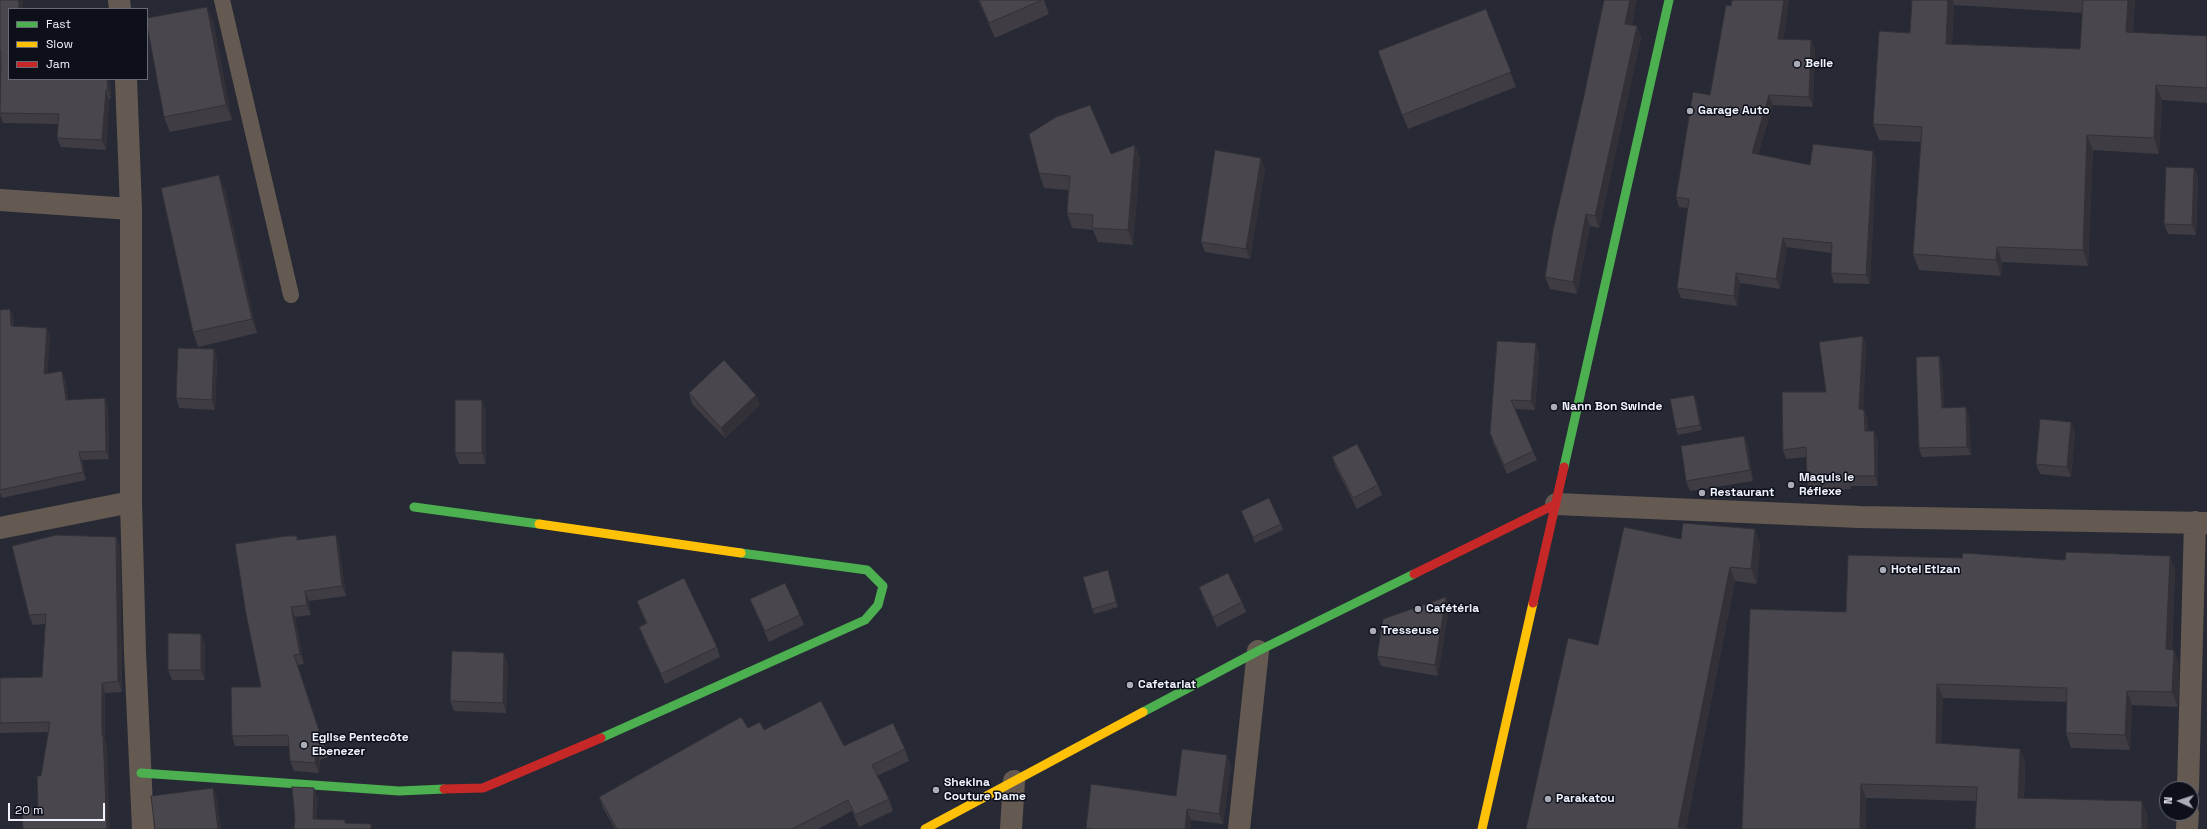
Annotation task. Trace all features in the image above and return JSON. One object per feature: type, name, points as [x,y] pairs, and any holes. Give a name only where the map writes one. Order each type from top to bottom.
[{"type":"street","points":[[1482,829],[1669,0]]},
{"type":"street","points":[[126,80],[131,209],[131,502],[135,652],[143,829]]},
{"type":"street","points":[[0,200],[131,209]]},
{"type":"street","points":[[0,528],[131,502]]},
{"type":"street","points":[[925,829],[1258,651],[1556,504],[1860,517],[2201,523],[2188,781]]},
{"type":"street","points":[[141,773],[399,791],[483,788],[583,746],[864,620],[878,605],[883,586],[867,570],[414,507]]},
{"type":"street","points":[[1238,829],[1258,651]]},
{"type":"street","points":[[1011,829],[1014,781]]},
{"type":"lane","points":[[222,0],[291,295]]},
{"type":"building","points":[[0,0],[19,0],[19,8],[8,8],[8,80],[107,80],[108,90],[106,90],[102,140],[57,138],[59,114],[0,113]]},
{"type":"building","points":[[979,0],[1042,0],[989,23]]},
{"type":"building","points":[[1604,0],[1630,0],[1625,24],[1637,26],[1595,216],[1586,214],[1573,282],[1545,277],[1553,230]]},
{"type":"building","points":[[1732,0],[1784,0],[1778,39],[1811,40],[1809,97],[1769,95],[1752,153],[1810,165],[1813,144],[1873,151],[1866,275],[1831,273],[1832,243],[1783,238],[1776,279],[1736,273],[1734,296],[1677,288],[1689,199],[1676,197],[1693,92],[1710,95],[1726,5],[1731,6]]},
{"type":"building","points":[[1912,0],[1948,0],[1946,44],[2080,49],[2083,0],[2128,0],[2126,32],[2207,36],[2207,88],[2156,85],[2154,138],[2087,135],[2083,250],[1997,247],[1996,260],[1913,254],[1922,127],[1873,124],[1879,31],[1910,33]]},
{"type":"building","points":[[207,7],[226,105],[164,117],[148,30],[148,18]]},
{"type":"building","points":[[1486,9],[1511,72],[1402,115],[1378,51]]},
{"type":"building","points":[[1090,105],[1111,154],[1135,145],[1128,230],[1092,228],[1093,215],[1067,213],[1070,176],[1039,173],[1029,134],[1056,117]]},
{"type":"building","points":[[1215,150],[1261,158],[1246,249],[1201,242]]},
{"type":"building","points":[[2166,167],[2194,168],[2192,225],[2164,224]]},
{"type":"building","points":[[219,175],[252,319],[193,332],[161,188]]},
{"type":"building","points":[[10,309],[11,326],[47,328],[44,374],[62,371],[66,400],[105,398],[106,451],[79,452],[83,472],[0,490],[0,310]]},
{"type":"building","points":[[1863,336],[1859,409],[1864,410],[1865,431],[1874,431],[1875,476],[1848,476],[1848,479],[1807,481],[1806,447],[1783,450],[1782,392],[1826,392],[1819,342]]},
{"type":"building","points":[[1497,341],[1536,343],[1531,401],[1511,400],[1533,451],[1504,465],[1490,433]]},
{"type":"building","points":[[178,348],[214,349],[212,400],[176,398]]},
{"type":"building","points":[[1939,356],[1942,408],[1966,407],[1967,447],[1919,448],[1916,357]]},
{"type":"building","points":[[724,360],[756,395],[721,428],[689,393]]},
{"type":"building","points":[[1694,395],[1700,425],[1676,429],[1670,399]]},
{"type":"building","points":[[455,400],[482,400],[482,453],[455,453]]},
{"type":"building","points":[[2040,419],[2071,422],[2067,467],[2036,464]]},
{"type":"building","points":[[1744,436],[1750,470],[1686,481],[1681,446]]},
{"type":"building","points":[[1357,444],[1378,485],[1353,498],[1332,457]]},
{"type":"building","points":[[1269,498],[1281,524],[1253,537],[1241,511]]},
{"type":"building","points":[[1683,523],[1755,529],[1751,569],[1730,567],[1678,827],[1689,829],[1526,829],[1568,638],[1598,645],[1624,527],[1681,539]]},
{"type":"building","points":[[56,535],[116,537],[118,681],[102,683],[102,735],[107,829],[23,829],[22,808],[38,807],[37,776],[41,776],[50,722],[0,723],[0,678],[42,677],[46,614],[29,615],[12,546]]},
{"type":"building","points":[[336,535],[342,586],[305,591],[307,605],[291,607],[300,654],[294,655],[324,746],[316,749],[315,763],[290,761],[288,735],[232,736],[231,687],[261,687],[246,614],[235,544],[286,536],[297,536],[297,540]]},
{"type":"building","points":[[2066,552],[2170,556],[2166,649],[2174,650],[2172,692],[2127,691],[2125,735],[2066,733],[2067,688],[1937,684],[1936,743],[2020,749],[2018,798],[2142,801],[2142,829],[1975,829],[1977,787],[1861,784],[1860,829],[1742,829],[1750,609],[1846,612],[1848,555],[1962,558],[1963,553],[2065,560]]},
{"type":"building","points":[[1108,570],[1116,602],[1092,609],[1083,577]]},
{"type":"building","points":[[1228,573],[1242,602],[1213,617],[1199,587]]},
{"type":"building","points":[[684,578],[717,647],[661,674],[639,627],[647,623],[637,601]]},
{"type":"building","points":[[785,583],[800,615],[765,631],[750,599]]},
{"type":"building","points":[[1446,597],[1435,665],[1377,656],[1383,619]]},
{"type":"building","points":[[168,633],[201,634],[201,670],[168,670]]},
{"type":"building","points":[[452,651],[504,653],[503,703],[450,701]]},
{"type":"building","points":[[821,701],[844,746],[893,723],[905,749],[872,765],[889,799],[855,815],[848,800],[792,829],[617,829],[599,797],[741,717],[748,728],[760,722],[764,730]]},
{"type":"building","points":[[1182,749],[1227,755],[1219,814],[1187,809],[1185,829],[1086,828],[1091,784],[1176,796]]},
{"type":"building","points":[[292,787],[314,788],[313,819],[345,820],[345,823],[371,824],[371,829],[294,829],[295,819]]},
{"type":"building","points":[[213,788],[218,829],[155,829],[151,796]]},
{"type":"traffic: fast","points":[[1564,467],[1669,0]]},
{"type":"traffic: fast","points":[[414,507],[539,524]]},
{"type":"traffic: fast","points":[[601,738],[865,620],[878,605],[883,586],[867,570],[741,553]]},
{"type":"traffic: fast","points":[[1143,712],[1258,651],[1414,574]]},
{"type":"traffic: fast","points":[[141,773],[399,791],[444,789]]},
{"type":"traffic: slow","points":[[539,524],[741,553]]},
{"type":"traffic: slow","points":[[1482,829],[1533,603]]},
{"type":"traffic: slow","points":[[925,829],[1143,712]]},
{"type":"traffic: jam","points":[[1533,603],[1564,467]]},
{"type":"traffic: jam","points":[[1414,574],[1556,504]]},
{"type":"traffic: jam","points":[[444,789],[483,788],[601,738]]},
{"type":"place","name":"Belle","points":[[1797,64]]},
{"type":"place","name":"Garage Auto","points":[[1690,111]]},
{"type":"place","name":"Nann Bon Swinde","points":[[1554,407]]},
{"type":"place","name":"Maquis le Réflexe","points":[[1791,485]]},
{"type":"place","name":"Restaurant","points":[[1702,493]]},
{"type":"place","name":"Hotel Etizan","points":[[1883,570]]},
{"type":"place","name":"Cafétéria","points":[[1418,609]]},
{"type":"place","name":"Tresseuse","points":[[1373,631]]},
{"type":"place","name":"Cafetariat","points":[[1130,685]]},
{"type":"place","name":"Eglise Pentecôte Ebenezer","points":[[304,745]]},
{"type":"place","name":"Shekina Couture Dame","points":[[936,790]]},
{"type":"place","name":"Parakatou","points":[[1548,799]]}]
